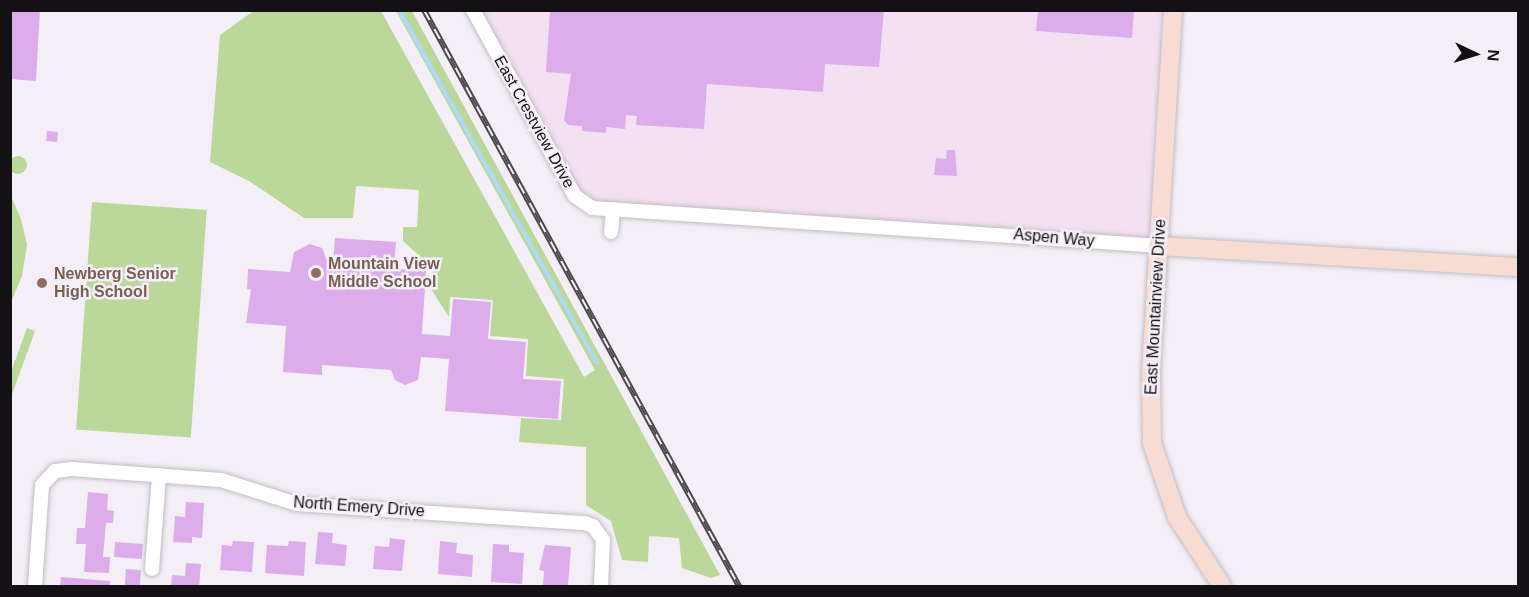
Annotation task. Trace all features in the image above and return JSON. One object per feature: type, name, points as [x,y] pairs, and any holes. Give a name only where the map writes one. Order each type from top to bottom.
[{"type":"main road","name":"East Mountainview Drive","points":[[1173,10],[1151,373],[1152,443],[1177,517],[1222,586]]},
{"type":"main road","name":"Aspen Way","points":[[1160,246],[1186,245],[1518,267]]},
{"type":"street","name":"East Crestview Drive","points":[[473,10],[575,196],[592,208],[613,209]]},
{"type":"street","points":[[612,232],[613,209]]},
{"type":"street","name":"Aspen Way","points":[[613,209],[1160,246]]},
{"type":"street","name":"North Emery Drive","points":[[35,586],[41,490],[51,473],[72,469],[221,480],[297,504],[581,522],[597,530],[604,549],[601,586]]},
{"type":"street","points":[[152,569],[159,475]]},
{"type":"shaded area","points":[[468,11],[1176,11],[1160,246],[613,209],[575,196]]},
{"type":"green space","points":[[255,10],[381,11],[584,377],[595,370],[396,11],[412,11],[720,575],[711,578],[682,568],[679,538],[649,536],[648,562],[622,560],[611,521],[586,505],[586,447],[519,442],[521,418],[561,420],[564,379],[526,376],[528,339],[490,336],[493,300],[450,297],[449,317],[431,289],[433,268],[403,241],[403,227],[417,227],[419,190],[356,186],[353,218],[304,218],[249,181],[210,162],[220,35]]},
{"type":"green space","points":[[14,156],[22,156],[27,161],[25,172],[14,174],[9,169],[9,161]]},
{"type":"green space","points":[[11,196],[21,219],[27,245],[22,276],[11,302]]},
{"type":"green space","points":[[92,202],[207,210],[191,437],[76,429]]},
{"type":"green space","points":[[27,328],[35,331],[11,397],[11,372]]},
{"type":"building","points":[[10,10],[40,10],[36,81],[10,79]]},
{"type":"building","points":[[550,10],[884,10],[879,67],[825,64],[823,92],[707,84],[704,129],[636,125],[637,116],[626,115],[625,129],[606,127],[606,133],[582,131],[582,126],[568,125],[564,120],[571,74],[546,72]]},
{"type":"building","points":[[1038,10],[1134,10],[1132,38],[1036,31]]},
{"type":"building","points":[[47,131],[58,132],[57,142],[46,141]]},
{"type":"building","points":[[947,150],[955,150],[957,176],[934,175],[936,158],[946,159]]},
{"type":"building","points":[[335,238],[396,242],[394,269],[426,271],[422,334],[450,336],[453,299],[491,302],[488,339],[526,342],[523,379],[561,381],[558,419],[445,411],[449,359],[421,357],[418,380],[405,385],[395,380],[391,370],[322,365],[322,375],[283,372],[286,326],[246,323],[251,290],[247,289],[248,269],[290,272],[294,252],[310,244],[322,248],[329,265],[333,265]]},
{"type":"building","points":[[88,492],[108,494],[107,510],[114,511],[113,523],[106,523],[103,557],[110,557],[109,573],[84,572],[86,544],[76,544],[77,528],[85,528]]},
{"type":"building","points":[[186,502],[204,503],[202,538],[192,537],[192,543],[173,542],[175,516],[185,517]]},
{"type":"building","points":[[318,532],[333,533],[332,543],[347,545],[345,566],[315,564]]},
{"type":"building","points":[[390,538],[405,540],[402,571],[373,569],[375,546],[389,547]]},
{"type":"building","points":[[233,541],[254,542],[252,572],[220,570],[222,545],[232,546]]},
{"type":"building","points":[[289,541],[306,542],[304,576],[265,573],[267,545],[288,546]]},
{"type":"building","points":[[440,541],[457,543],[456,553],[473,555],[472,577],[438,574]]},
{"type":"building","points":[[115,542],[143,544],[142,559],[114,557]]},
{"type":"building","points":[[493,544],[509,545],[509,552],[524,553],[522,584],[491,582]]},
{"type":"building","points":[[545,545],[571,547],[568,586],[543,586],[544,571],[539,570]]},
{"type":"building","points":[[186,563],[201,564],[199,586],[171,586],[172,575],[185,576]]},
{"type":"building","points":[[126,569],[141,570],[140,586],[125,586]]},
{"type":"building","points":[[61,577],[110,581],[110,586],[60,586]]},
{"type":"waterway","points":[[399,10],[597,363]]},
{"type":"railway","points":[[424,10],[739,586]]},
{"type":"place","name":"Mountain View Middle School","points":[[316,273]]},
{"type":"place","name":"Newberg Senior High School","points":[[42,283]]}]
